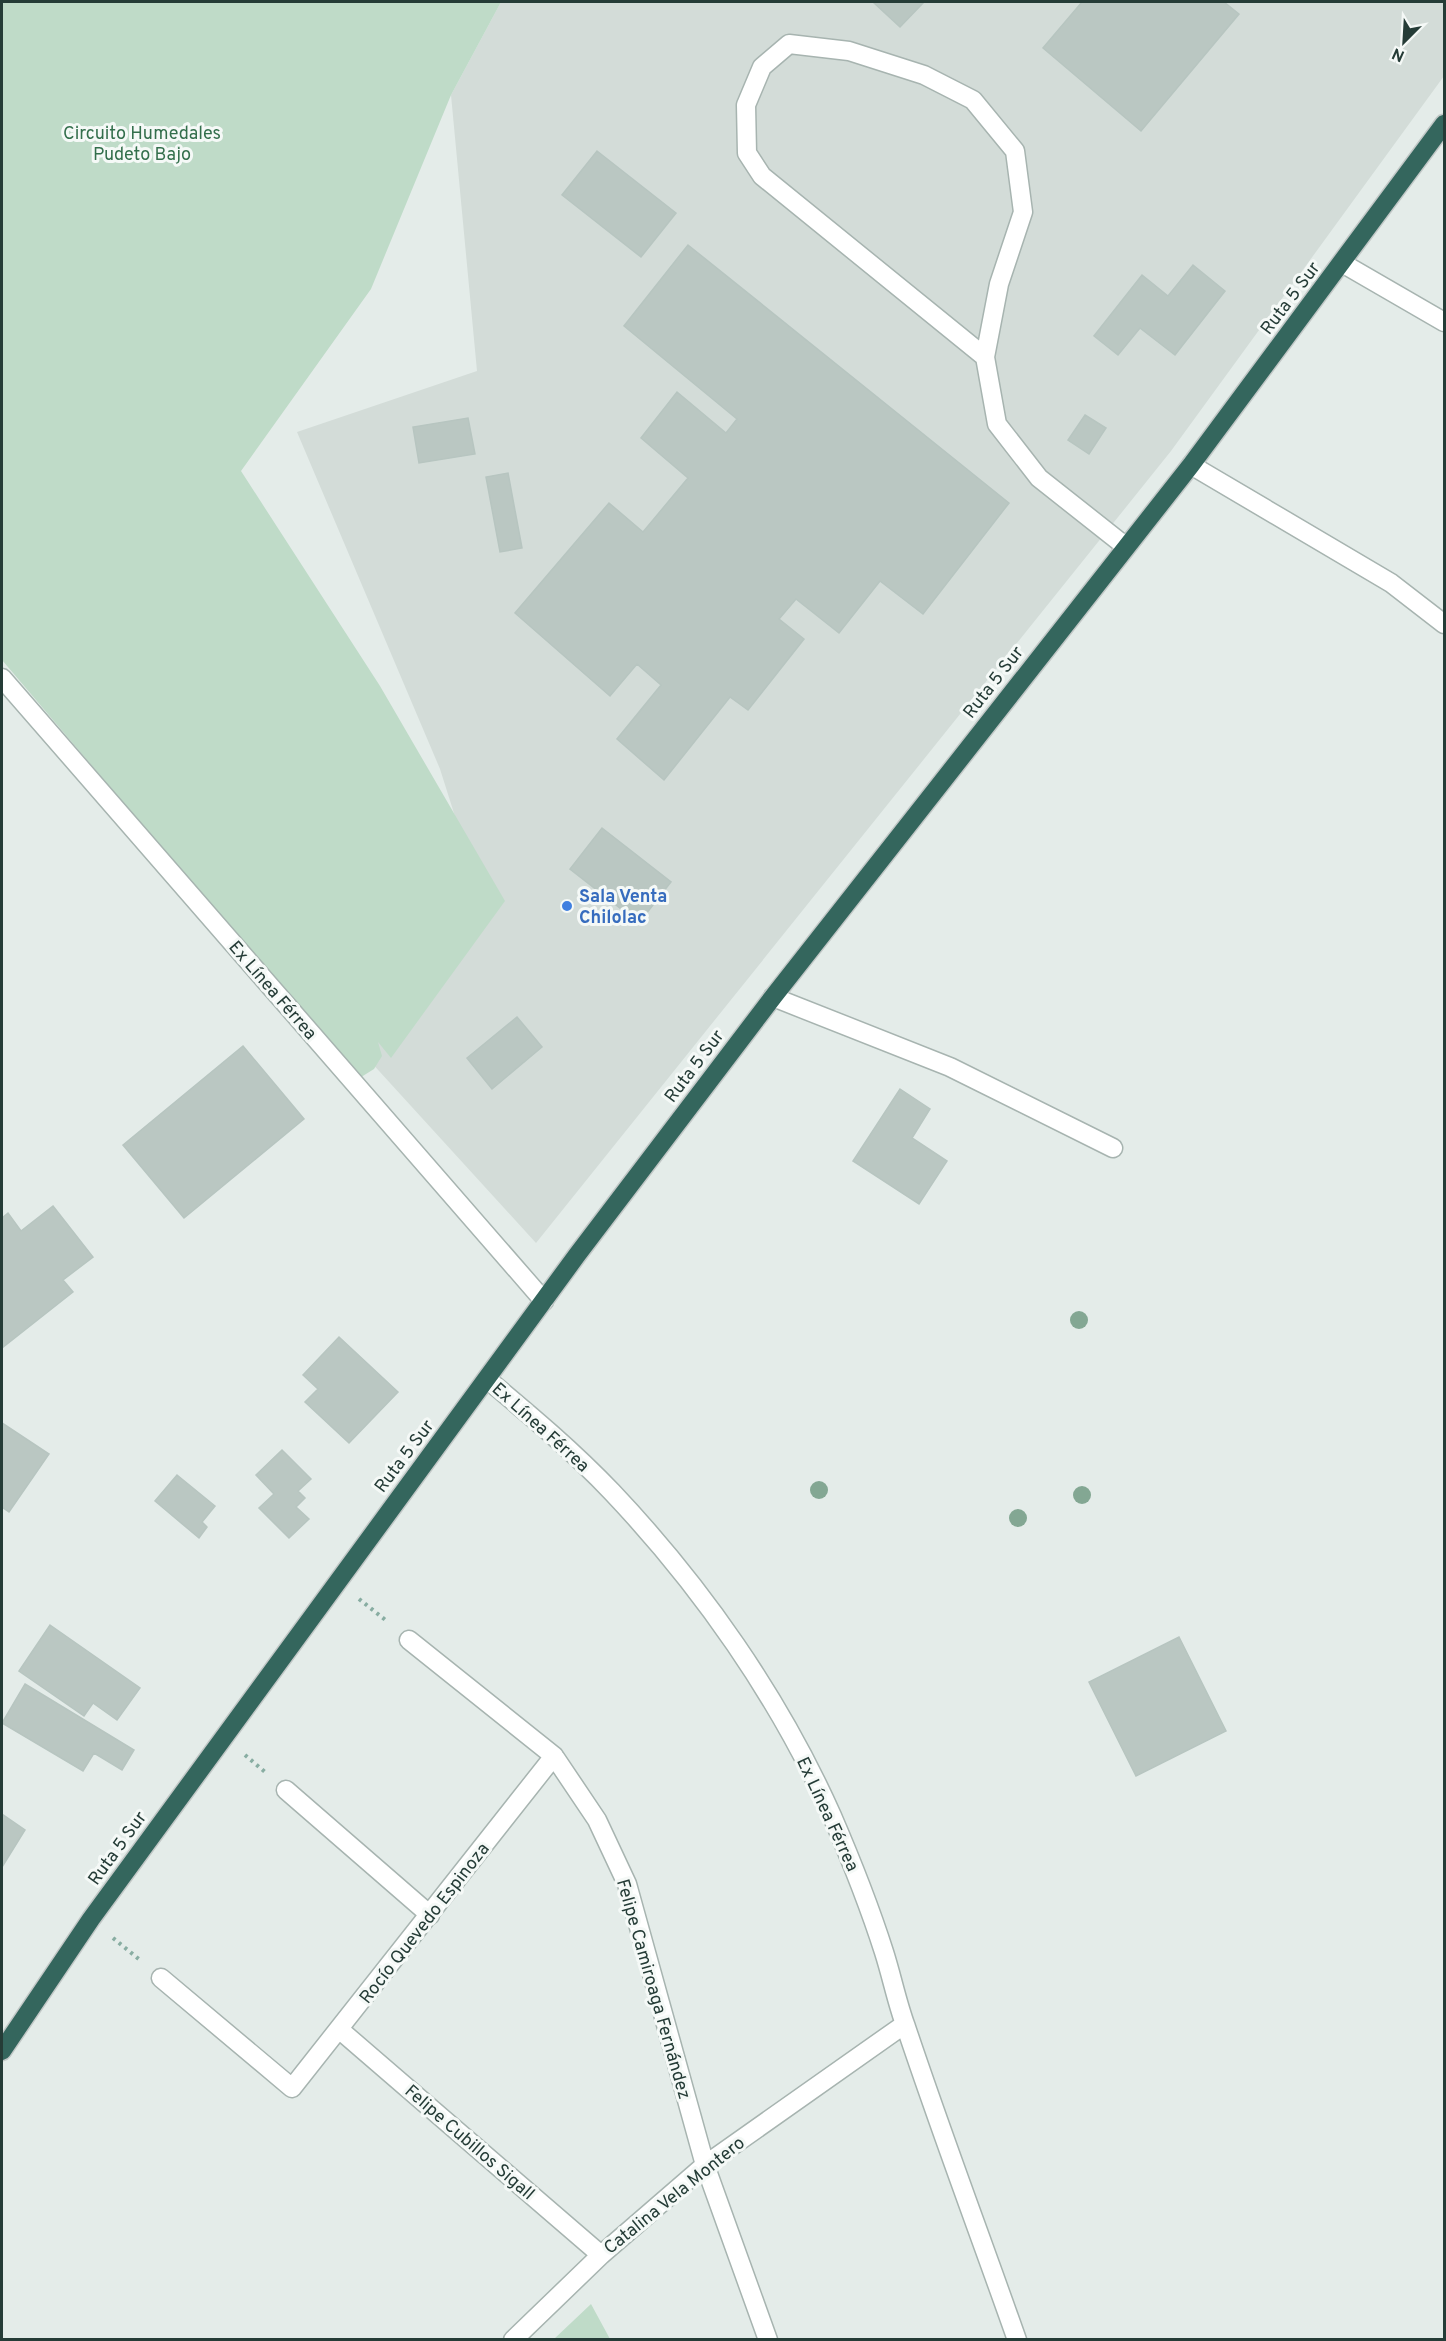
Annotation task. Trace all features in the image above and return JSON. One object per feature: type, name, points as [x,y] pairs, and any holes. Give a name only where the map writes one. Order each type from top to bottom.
[{"type":"highway","name":"Ruta 5 Sur","points":[[2,2051],[92,1919],[544,1301],[773,997],[1125,546],[1191,465],[1444,124]]},
{"type":"street","points":[[985,357],[762,176],[747,153],[746,105],[762,67],[789,44],[849,51],[924,75],[973,100],[1015,152],[1023,212],[999,284],[985,357],[997,424],[1040,478],[1125,546]]},
{"type":"street","points":[[1342,263],[1444,322]]},
{"type":"street","points":[[1191,465],[1391,583],[1444,624]]},
{"type":"street","name":"Ex Línea Férrea","points":[[2,678],[544,1301]]},
{"type":"street","points":[[773,997],[950,1067],[1113,1148]]},
{"type":"street","name":"Ex Línea Férrea","points":[[487,1379],[551,1433],[612,1491],[668,1555],[719,1621],[760,1683],[798,1748],[835,1824],[878,1932],[904,2024],[1017,2340]]},
{"type":"street","name":"Felipe Camiroaga Fernández","points":[[409,1640],[554,1756],[597,1820],[627,1884],[705,2165],[768,2340]]},
{"type":"street","name":"Rocío Quevedo Espinoza","points":[[161,1978],[292,2088],[554,1756]]},
{"type":"street","points":[[286,1790],[430,1915]]},
{"type":"street","name":"Catalina Vela Montero","points":[[513,2340],[601,2255],[705,2165],[904,2024]]},
{"type":"street","name":"Felipe Cubillos Sigall","points":[[340,2030],[601,2255]]},
{"type":"path","points":[[337,1581],[409,1640]]},
{"type":"path","points":[[224,1737],[286,1790]]},
{"type":"path","points":[[92,1919],[161,1978]]},
{"type":"shaded area","points":[[501,2],[1444,2],[1444,76],[1171,451],[536,1243],[338,1026],[472,870],[440,769],[297,432],[477,371],[451,95]]},
{"type":"green space","name":"Circuito Humedales Pudeto Bajo","points":[[2,2],[501,2],[451,95],[371,289],[241,471],[380,686],[505,901],[391,1058],[378,1042],[382,1056],[374,1069],[358,1079],[2,660]]},
{"type":"green space","points":[[591,2304],[610,2339],[554,2339]]},
{"type":"building","points":[[873,2],[924,2],[900,27]]},
{"type":"building","points":[[1082,2],[1224,2],[1239,14],[1141,131],[1043,48]]},
{"type":"building","points":[[597,151],[676,213],[641,257],[562,195]]},
{"type":"building","points":[[688,245],[1009,503],[923,614],[880,581],[839,633],[796,599],[779,619],[804,639],[748,710],[730,697],[664,780],[617,739],[661,685],[637,664],[610,696],[515,613],[609,503],[643,532],[688,478],[641,438],[677,392],[726,433],[737,419],[624,326]]},
{"type":"building","points":[[1193,265],[1225,291],[1175,355],[1140,328],[1118,355],[1094,336],[1142,275],[1168,296]]},
{"type":"building","points":[[1085,415],[1106,428],[1089,454],[1068,440]]},
{"type":"building","points":[[468,418],[475,454],[419,463],[413,427]]},
{"type":"building","points":[[508,473],[522,548],[500,552],[486,477]]},
{"type":"building","points":[[602,828],[671,882],[639,923],[570,869]]},
{"type":"building","points":[[517,1017],[542,1047],[492,1089],[467,1058]]},
{"type":"building","points":[[243,1046],[304,1119],[184,1218],[123,1145]]},
{"type":"building","points":[[900,1089],[930,1109],[912,1138],[947,1161],[919,1204],[853,1161]]},
{"type":"building","points":[[53,1206],[93,1257],[63,1280],[73,1292],[2,1348],[2,1218],[8,1213],[21,1231]]},
{"type":"building","points":[[339,1337],[398,1392],[349,1443],[305,1402],[318,1389],[303,1375]]},
{"type":"building","points":[[2,1423],[49,1454],[9,1512],[2,1507]]},
{"type":"building","points":[[282,1450],[311,1479],[298,1491],[305,1498],[296,1507],[309,1519],[289,1538],[259,1508],[274,1494],[256,1475]]},
{"type":"building","points":[[177,1475],[215,1506],[202,1522],[207,1527],[199,1538],[155,1501]]},
{"type":"building","points":[[50,1625],[140,1688],[117,1720],[93,1703],[84,1716],[19,1671]]},
{"type":"building","points":[[1179,1637],[1226,1731],[1136,1776],[1089,1682]]},
{"type":"building","points":[[25,1684],[134,1750],[122,1770],[94,1753],[83,1771],[2,1723]]},
{"type":"building","points":[[2,1814],[25,1830],[2,1867]]},
{"type":"place","name":"Sala Venta Chilolac","points":[[567,906]]}]
